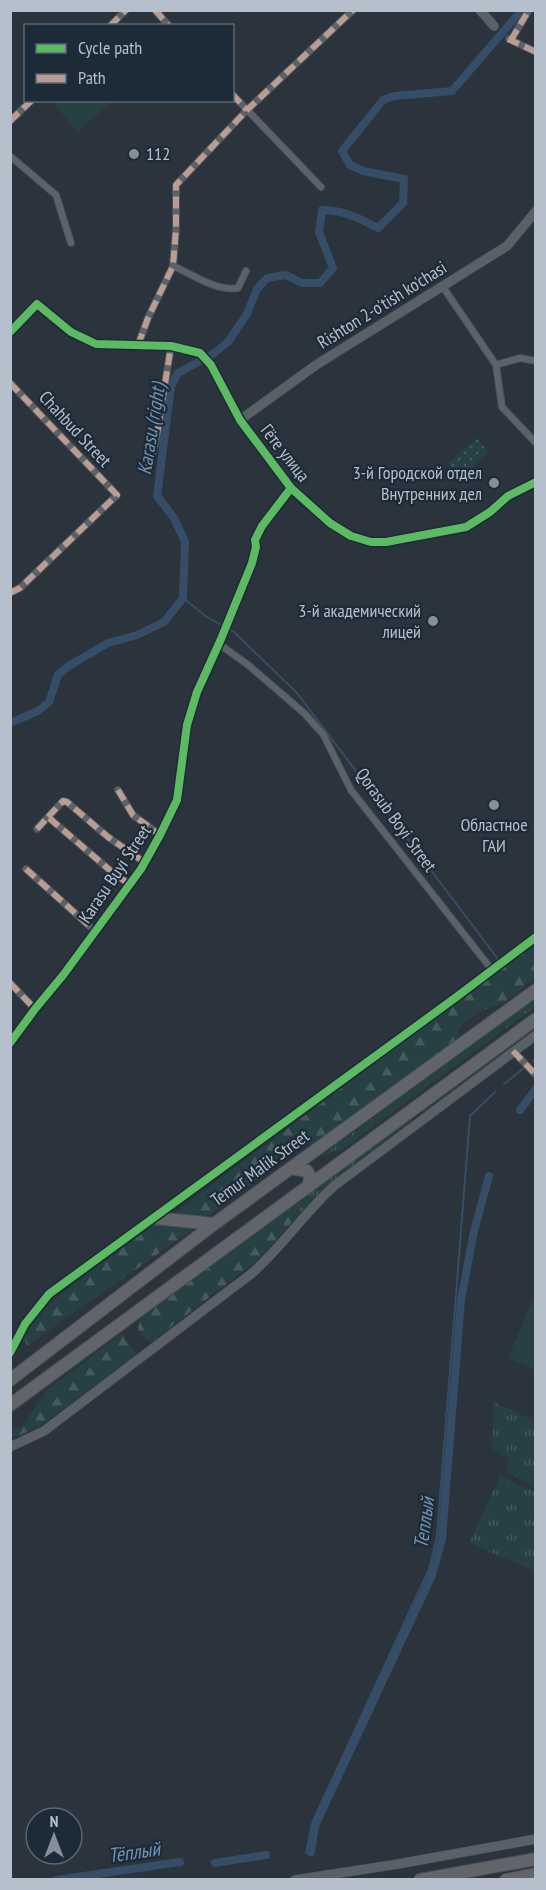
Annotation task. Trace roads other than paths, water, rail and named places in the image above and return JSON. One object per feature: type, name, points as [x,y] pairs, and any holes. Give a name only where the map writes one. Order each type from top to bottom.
[{"type":"highway","name":"Temur Malik Street","points":[[10,1380],[214,1224],[536,990]]},
{"type":"highway","points":[[11,1405],[535,1020]]},
{"type":"highway","points":[[291,1168],[307,1171],[310,1177],[309,1185]]},
{"type":"highway","points":[[155,1218],[214,1224]]},
{"type":"highway","points":[[420,1880],[536,1859]]},
{"type":"highway","points":[[506,1880],[536,1874]]},
{"type":"street","points":[[112,24],[126,10]]},
{"type":"street","points":[[155,10],[167,24]]},
{"type":"street","points":[[138,345],[147,318],[173,266],[176,185],[247,110],[353,10]]},
{"type":"street","points":[[480,10],[494,26]]},
{"type":"street","points":[[530,10],[509,40],[536,52]]},
{"type":"street","points":[[234,96],[321,187]]},
{"type":"street","points":[[10,121],[30,102]]},
{"type":"street","points":[[10,156],[56,195],[71,243]]},
{"type":"street","name":"Rishton 2-o'tish ko'chasi","points":[[240,420],[315,365],[507,246],[536,211]]},
{"type":"street","points":[[173,266],[216,286],[232,289],[238,288],[246,271]]},
{"type":"street","points":[[443,287],[496,365],[502,407],[536,443]]},
{"type":"street","name":"Гёте улица","points":[[10,332],[37,304],[70,332],[96,344],[171,346],[201,353],[211,365],[240,420],[291,488],[330,523],[344,533],[357,538],[378,542],[394,541],[466,527],[490,512],[508,496],[536,482]]},
{"type":"street","points":[[147,471],[156,441],[171,346]]},
{"type":"street","points":[[496,365],[520,358],[536,361]]},
{"type":"street","name":"Chahbud Street","points":[[10,383],[117,495],[20,588],[10,593]]},
{"type":"street","name":"Karasu Buyi Street","points":[[10,1043],[96,931],[160,835],[177,800],[187,724],[197,692],[252,564],[256,547],[255,540],[262,526],[291,488]]},
{"type":"street","name":"Qorasub Boyi Street","points":[[219,644],[247,664],[304,713],[323,734],[351,790],[492,970]]},
{"type":"street","points":[[118,789],[133,815],[160,835]]},
{"type":"street","points":[[37,830],[63,801],[67,802],[108,837],[144,862]]},
{"type":"street","points":[[48,817],[129,884]]},
{"type":"street","points":[[26,869],[96,931]]},
{"type":"street","points":[[10,1353],[25,1324],[50,1294],[536,937]]},
{"type":"street","points":[[10,982],[35,1009]]},
{"type":"street","points":[[10,1447],[44,1431],[251,1274],[277,1250],[322,1197],[533,1036],[535,1020]]},
{"type":"street","points":[[513,1052],[536,1075]]},
{"type":"street","points":[[404,1116],[426,1117]]},
{"type":"street","points":[[295,1880],[536,1839]]},
{"type":"waterway","name":"Karasu (right)","points":[[10,723],[38,711],[49,702],[58,675],[67,667],[108,643],[137,635],[164,622],[183,598],[185,542],[174,518],[157,496],[171,386],[178,373],[213,354],[228,342],[247,314],[257,289],[267,278],[286,275],[302,283],[320,283],[333,268],[319,232],[322,210],[344,213],[378,228],[403,203],[404,179],[363,171],[350,165],[342,151],[383,100],[394,96],[452,91],[522,10]]},
{"type":"waterway","points":[[183,598],[207,617],[234,632],[297,693],[498,959]]},
{"type":"waterway","points":[[533,1061],[536,1058]]},
{"type":"waterway","points":[[504,1084],[524,1068]]},
{"type":"waterway","name":"Теплый","points":[[520,1110],[536,1089]]},
{"type":"waterway","points":[[306,1853],[312,1823],[429,1569],[437,1536],[470,1116],[495,1092]]},
{"type":"waterway","name":"Теплый","points":[[311,1852],[315,1826],[432,1575],[442,1539],[461,1300],[474,1231],[489,1176]]},
{"type":"waterway","name":"Тёплый","points":[[215,1863],[266,1855]]},
{"type":"waterway","name":"Тёплый","points":[[56,1880],[180,1862]]},
{"type":"place","name":"112","points":[[134,154]]},
{"type":"place","name":"3-й Городской отдел Внутренних дел","points":[[494,483]]},
{"type":"place","name":"3-й академический лицей","points":[[433,621]]},
{"type":"place","name":"Областное ГАИ","points":[[494,805]]}]
